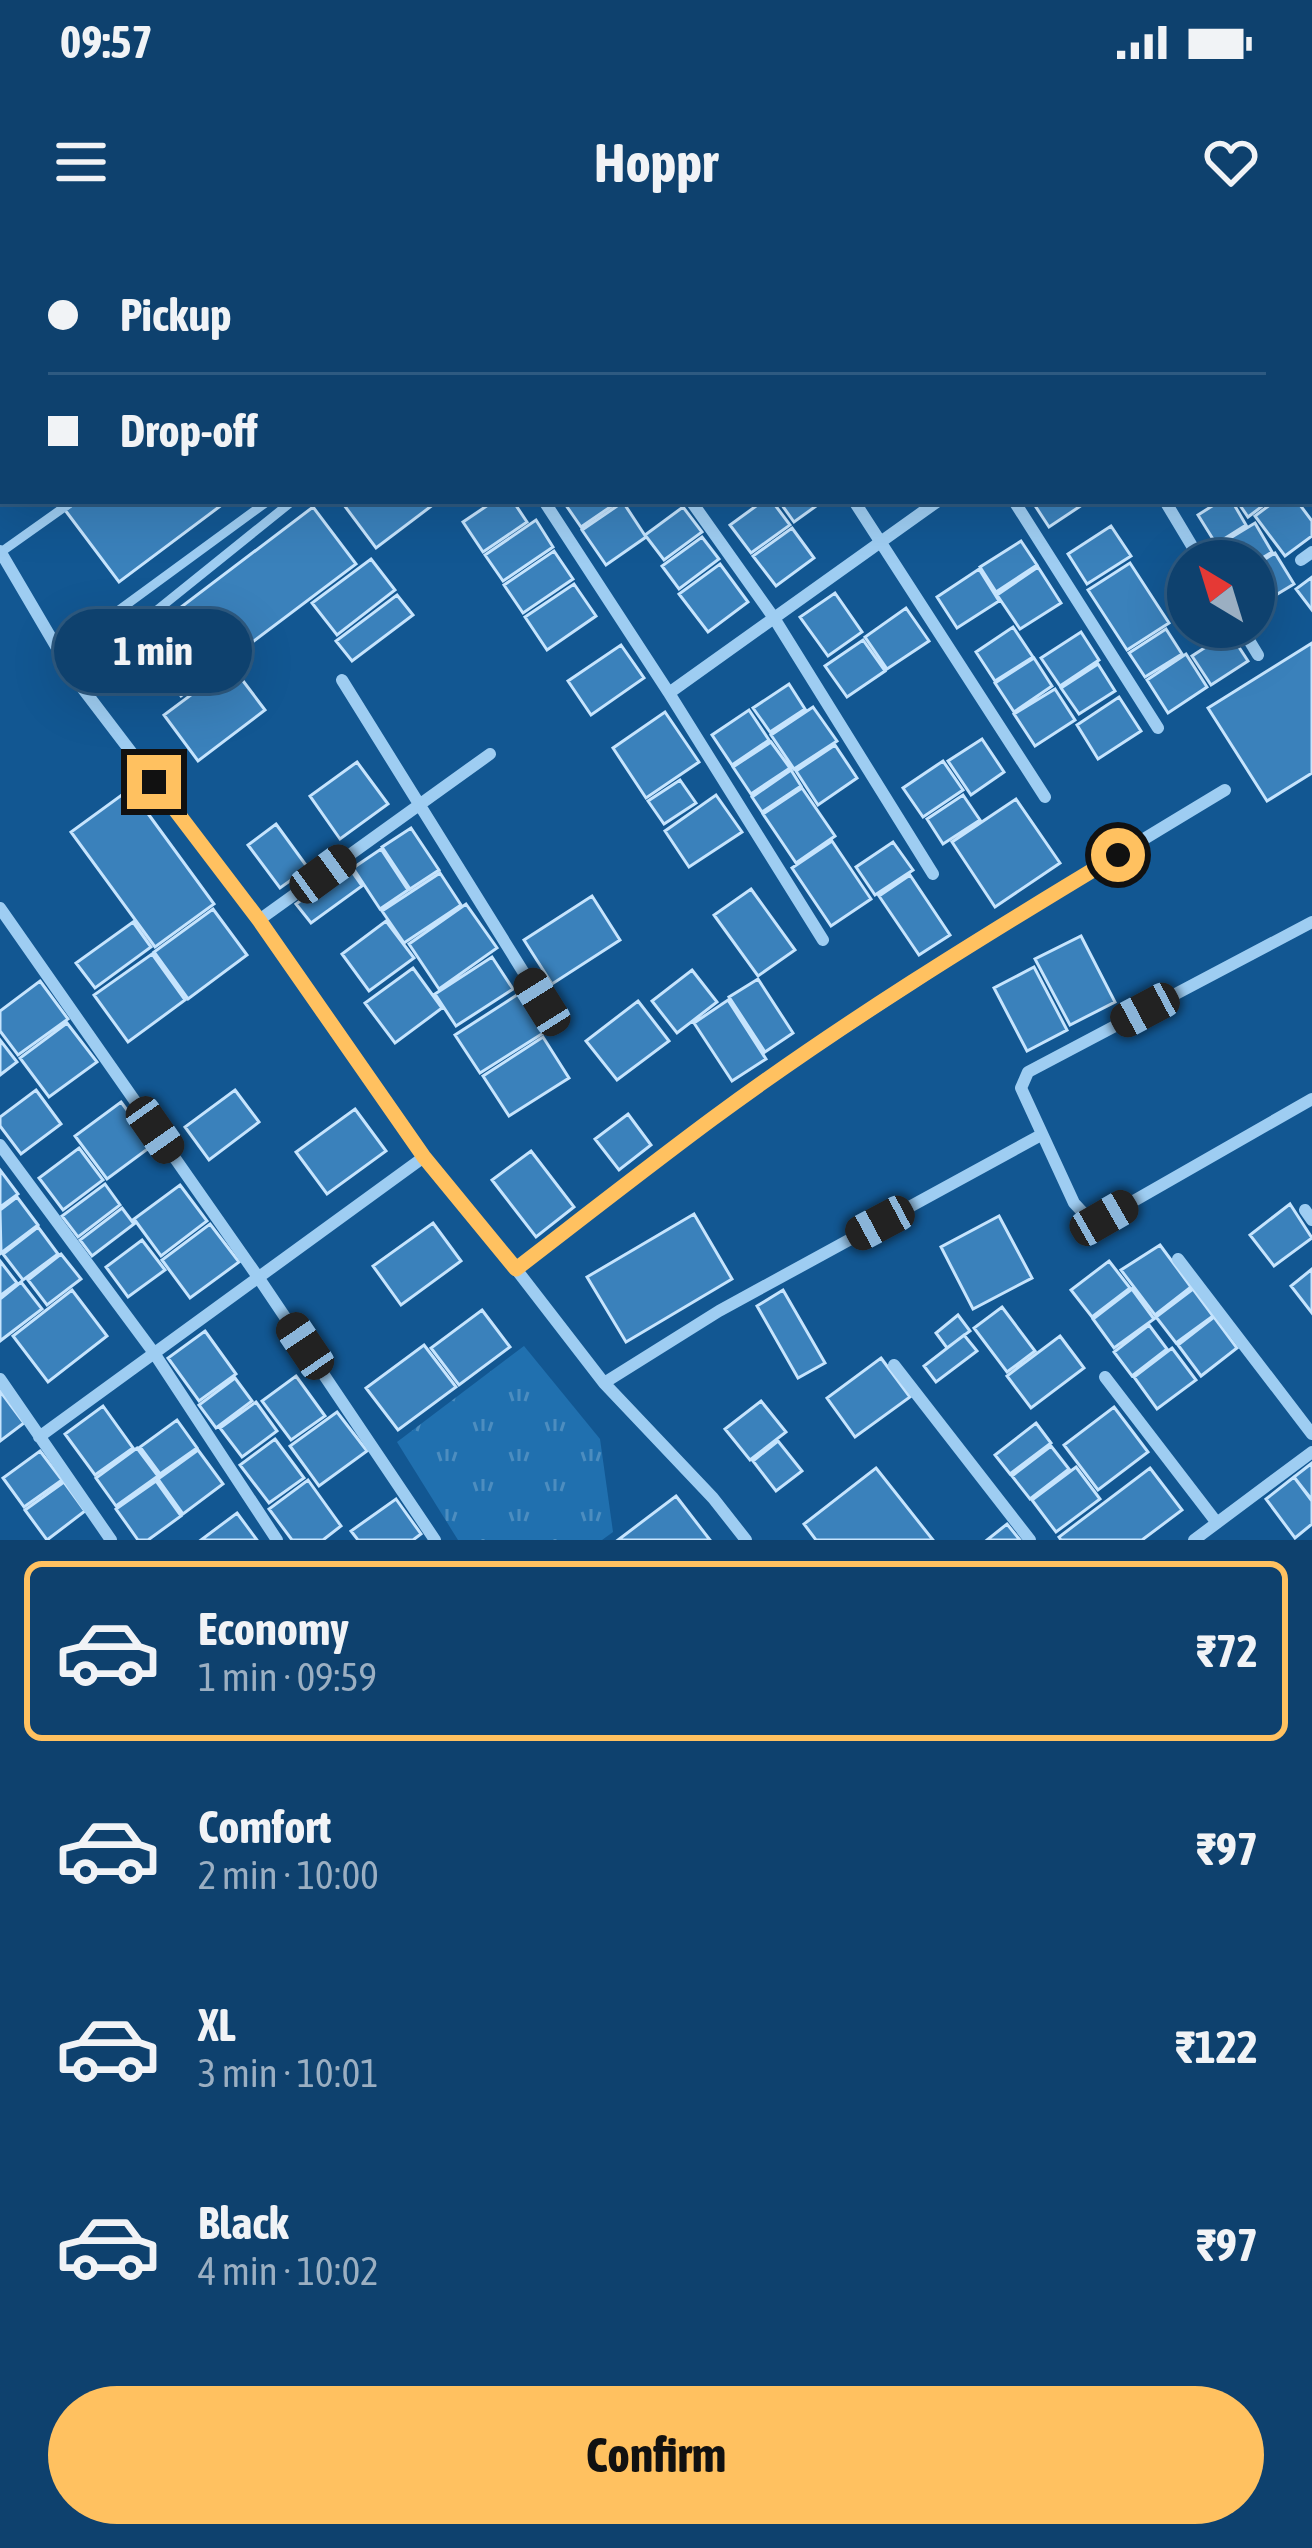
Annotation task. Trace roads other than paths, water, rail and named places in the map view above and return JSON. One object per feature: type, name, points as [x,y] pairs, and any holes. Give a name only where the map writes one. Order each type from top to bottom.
[{"type":"street","points":[[546,504],[823,940]]},
{"type":"street","points":[[693,504],[773,618],[933,874]]},
{"type":"street","points":[[856,504],[1045,797]]},
{"type":"street","points":[[669,693],[934,504]]},
{"type":"street","points":[[1016,504],[1158,728]]},
{"type":"street","points":[[1167,504],[1188,540]]},
{"type":"street","points":[[1,551],[74,676],[259,920],[424,1157],[604,1383],[746,1540]]},
{"type":"street","points":[[1254,648],[1258,655]]},
{"type":"street","points":[[342,680],[542,1002]]},
{"type":"street","points":[[259,920],[490,754]]},
{"type":"street","points":[[516,1269],[790,1064],[975,942],[1225,790]]},
{"type":"street","points":[[0,908],[435,1540]]},
{"type":"street","points":[[1312,922],[1028,1072],[1022,1088],[1074,1203],[1087,1217],[1104,1218],[1312,1099]]},
{"type":"street","points":[[604,1383],[719,1311],[1041,1135]]},
{"type":"street","points":[[0,1145],[154,1353],[277,1540]]},
{"type":"street","points":[[39,1437],[424,1157]]},
{"type":"street","points":[[1178,1259],[1312,1433]]},
{"type":"street","points":[[894,1364],[1030,1540]]},
{"type":"street","points":[[1105,1377],[1217,1523]]},
{"type":"street","points":[[0,1379],[111,1540]]},
{"type":"street","points":[[1194,1540],[1312,1453]]},
{"type":"lane","points":[[1,551],[69,504]]},
{"type":"lane","points":[[59,654],[264,504]]},
{"type":"lane","points":[[74,676],[289,504]]}]
